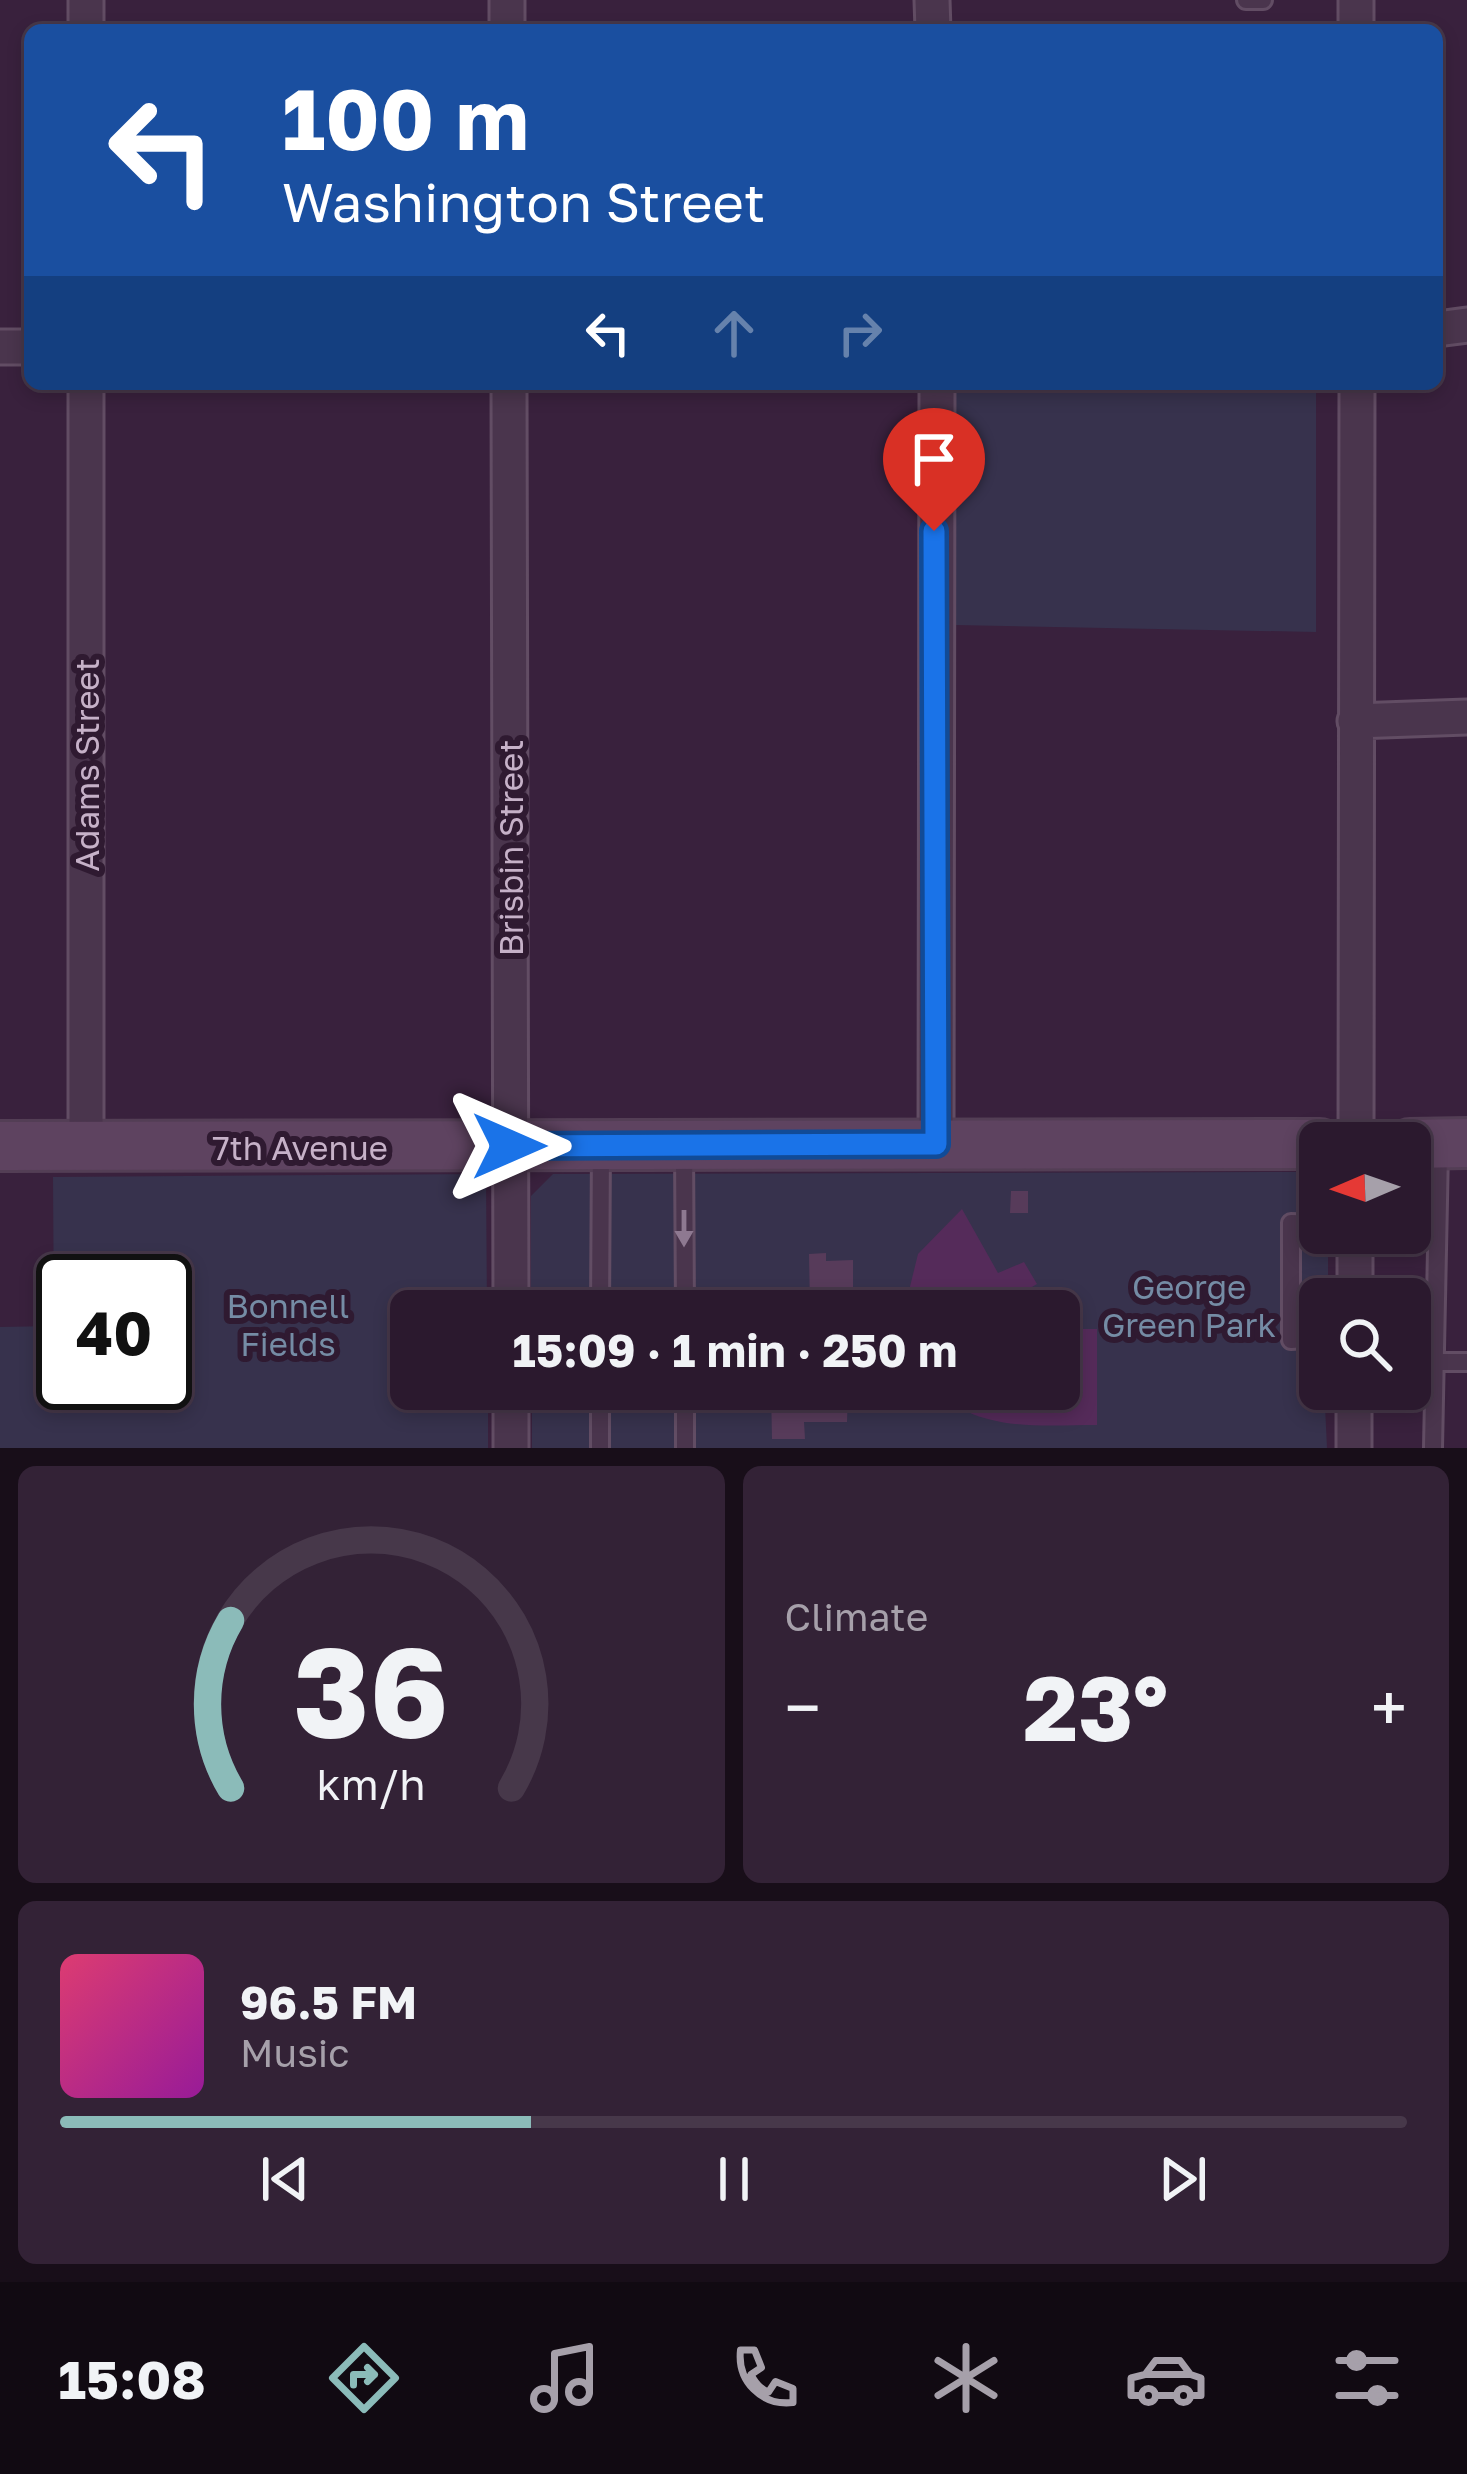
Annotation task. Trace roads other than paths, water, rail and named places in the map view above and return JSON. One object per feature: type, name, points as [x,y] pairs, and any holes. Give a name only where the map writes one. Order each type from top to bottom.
[{"type":"street","name":"Adams Street","points":[[86,390],[86,1147]]},
{"type":"street","name":"Brisbin Street","points":[[509,390],[511,1290]]},
{"type":"street","points":[[936,1144],[937,390]]},
{"type":"street","points":[[1356,1122],[1357,390]]},
{"type":"street","points":[[1355,721],[1467,717]]},
{"type":"street","name":"7th Avenue","points":[[0,1146],[1299,1144]]},
{"type":"street","points":[[511,1410],[512,1448]]},
{"type":"street","points":[[1354,1410],[1354,1448]]},
{"type":"lane","points":[[1246,0],[1263,0]]},
{"type":"lane","points":[[1433,1448],[1439,1143]]},
{"type":"lane","points":[[600,1290],[601,1145]]},
{"type":"lane","points":[[684,1145],[685,1290]]},
{"type":"lane","points":[[1299,1223],[1291,1223],[1291,1340],[1299,1339]]},
{"type":"lane","points":[[1433,1372],[1467,1362]]},
{"type":"lane","points":[[600,1410],[600,1448]]},
{"type":"lane","points":[[685,1410],[685,1448]]},
{"type":"park label","name":"George Green Park","points":[[1189,1305]]},
{"type":"park label","name":"Bonnell Fields","points":[[288,1324]]}]
